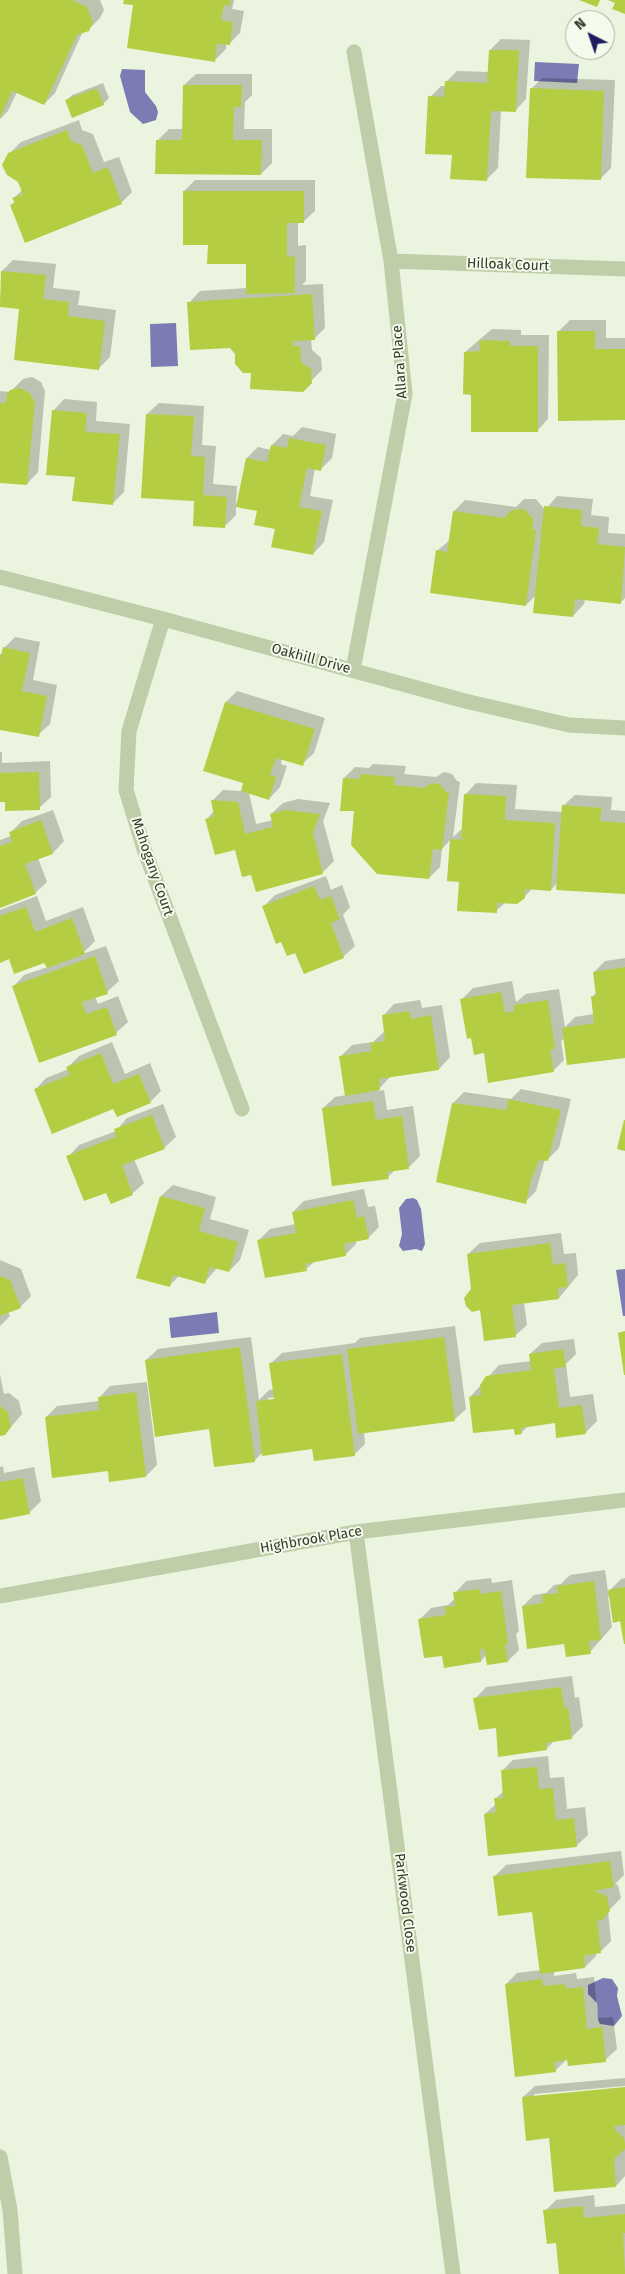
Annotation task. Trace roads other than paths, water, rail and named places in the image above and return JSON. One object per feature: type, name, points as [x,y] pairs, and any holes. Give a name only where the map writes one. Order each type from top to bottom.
[{"type":"street","name":"Allara Place","points":[[353,670],[405,394],[391,261],[354,52]]},
{"type":"street","name":"Hilloak Court","points":[[391,261],[625,268]]},
{"type":"street","name":"Oakhill Drive","points":[[0,577],[466,701],[569,725],[625,728]]},
{"type":"street","name":"Mahogany Court","points":[[163,619],[129,731],[126,790],[144,852],[242,1109]]},
{"type":"street","name":"Highbrook Place","points":[[0,1596],[356,1532],[625,1500]]},
{"type":"street","name":"Parkwood Close","points":[[356,1532],[453,2274]]},
{"type":"street","points":[[0,2157],[10,2210],[15,2274]]},
{"type":"water","points":[[535,62],[579,64],[577,83],[534,81]]},
{"type":"water","points":[[122,69],[145,70],[145,92],[156,106],[158,112],[156,120],[143,124],[130,112],[120,76]]},
{"type":"water","points":[[176,323],[178,366],[151,367],[150,324]]},
{"type":"water","points":[[413,1198],[417,1200],[421,1209],[425,1244],[422,1251],[416,1249],[403,1251],[399,1246],[402,1234],[399,1208],[406,1199]]},
{"type":"water","points":[[625,1269],[625,1316],[623,1316],[616,1270]]},
{"type":"water","points":[[217,1312],[219,1333],[171,1338],[169,1318]]},
{"type":"water","points":[[603,1978],[612,1979],[618,1988],[617,1996],[622,2016],[614,2026],[600,2024],[597,2003],[588,1994],[588,1985]]}]
